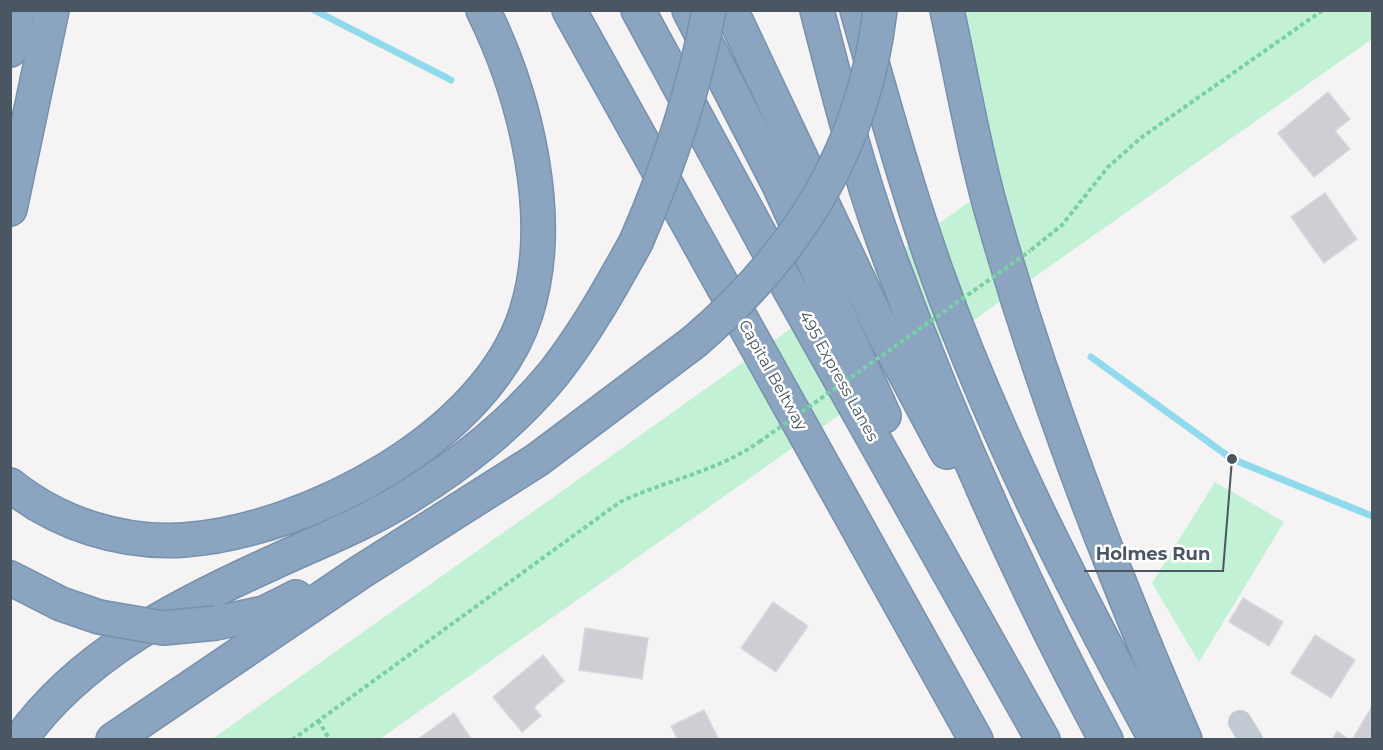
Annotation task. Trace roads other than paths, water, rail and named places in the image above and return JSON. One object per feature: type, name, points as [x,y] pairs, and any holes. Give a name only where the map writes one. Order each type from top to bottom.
[{"type":"highway","points":[[10,50],[18,10]]},
{"type":"highway","points":[[10,210],[52,10]]},
{"type":"highway","points":[[10,486],[38,504],[91,530],[145,538],[184,540],[211,536],[286,516],[362,484],[424,445],[458,414],[483,388],[505,357],[525,315],[536,257],[535,187],[522,111],[498,43],[483,10]]},
{"type":"highway","name":"Capital Beltway","points":[[569,10],[976,740]]},
{"type":"highway","name":"495 Express Lanes","points":[[638,10],[790,290],[1043,740]]},
{"type":"highway","points":[[689,10],[779,185],[978,623]]},
{"type":"highway","points":[[20,740],[57,697],[130,638],[177,610],[271,563],[347,530],[410,496],[480,445],[519,411],[554,373],[598,311],[636,242],[667,172],[688,105],[709,10]]},
{"type":"highway","points":[[731,10],[884,334],[1106,740]]},
{"type":"highway","points":[[817,10],[883,240],[963,442],[1055,644]]},
{"type":"highway","points":[[857,10],[897,151],[937,272],[984,392],[1053,543],[1156,740]]},
{"type":"highway","points":[[113,740],[360,573],[537,460],[694,342],[728,313],[760,279],[805,221],[833,174],[866,88],[880,10]]},
{"type":"highway","points":[[947,10],[988,200],[1067,452],[1185,740]]},
{"type":"highway","points":[[10,578],[61,604],[99,616],[163,628],[216,623],[264,613],[310,590],[360,573]]},
{"type":"waterway","points":[[314,10],[451,80]]},
{"type":"waterway","points":[[1091,357],[1232,459],[1372,516]]},
{"type":"place","name":"Holmes Run","points":[[1232,459]]}]
